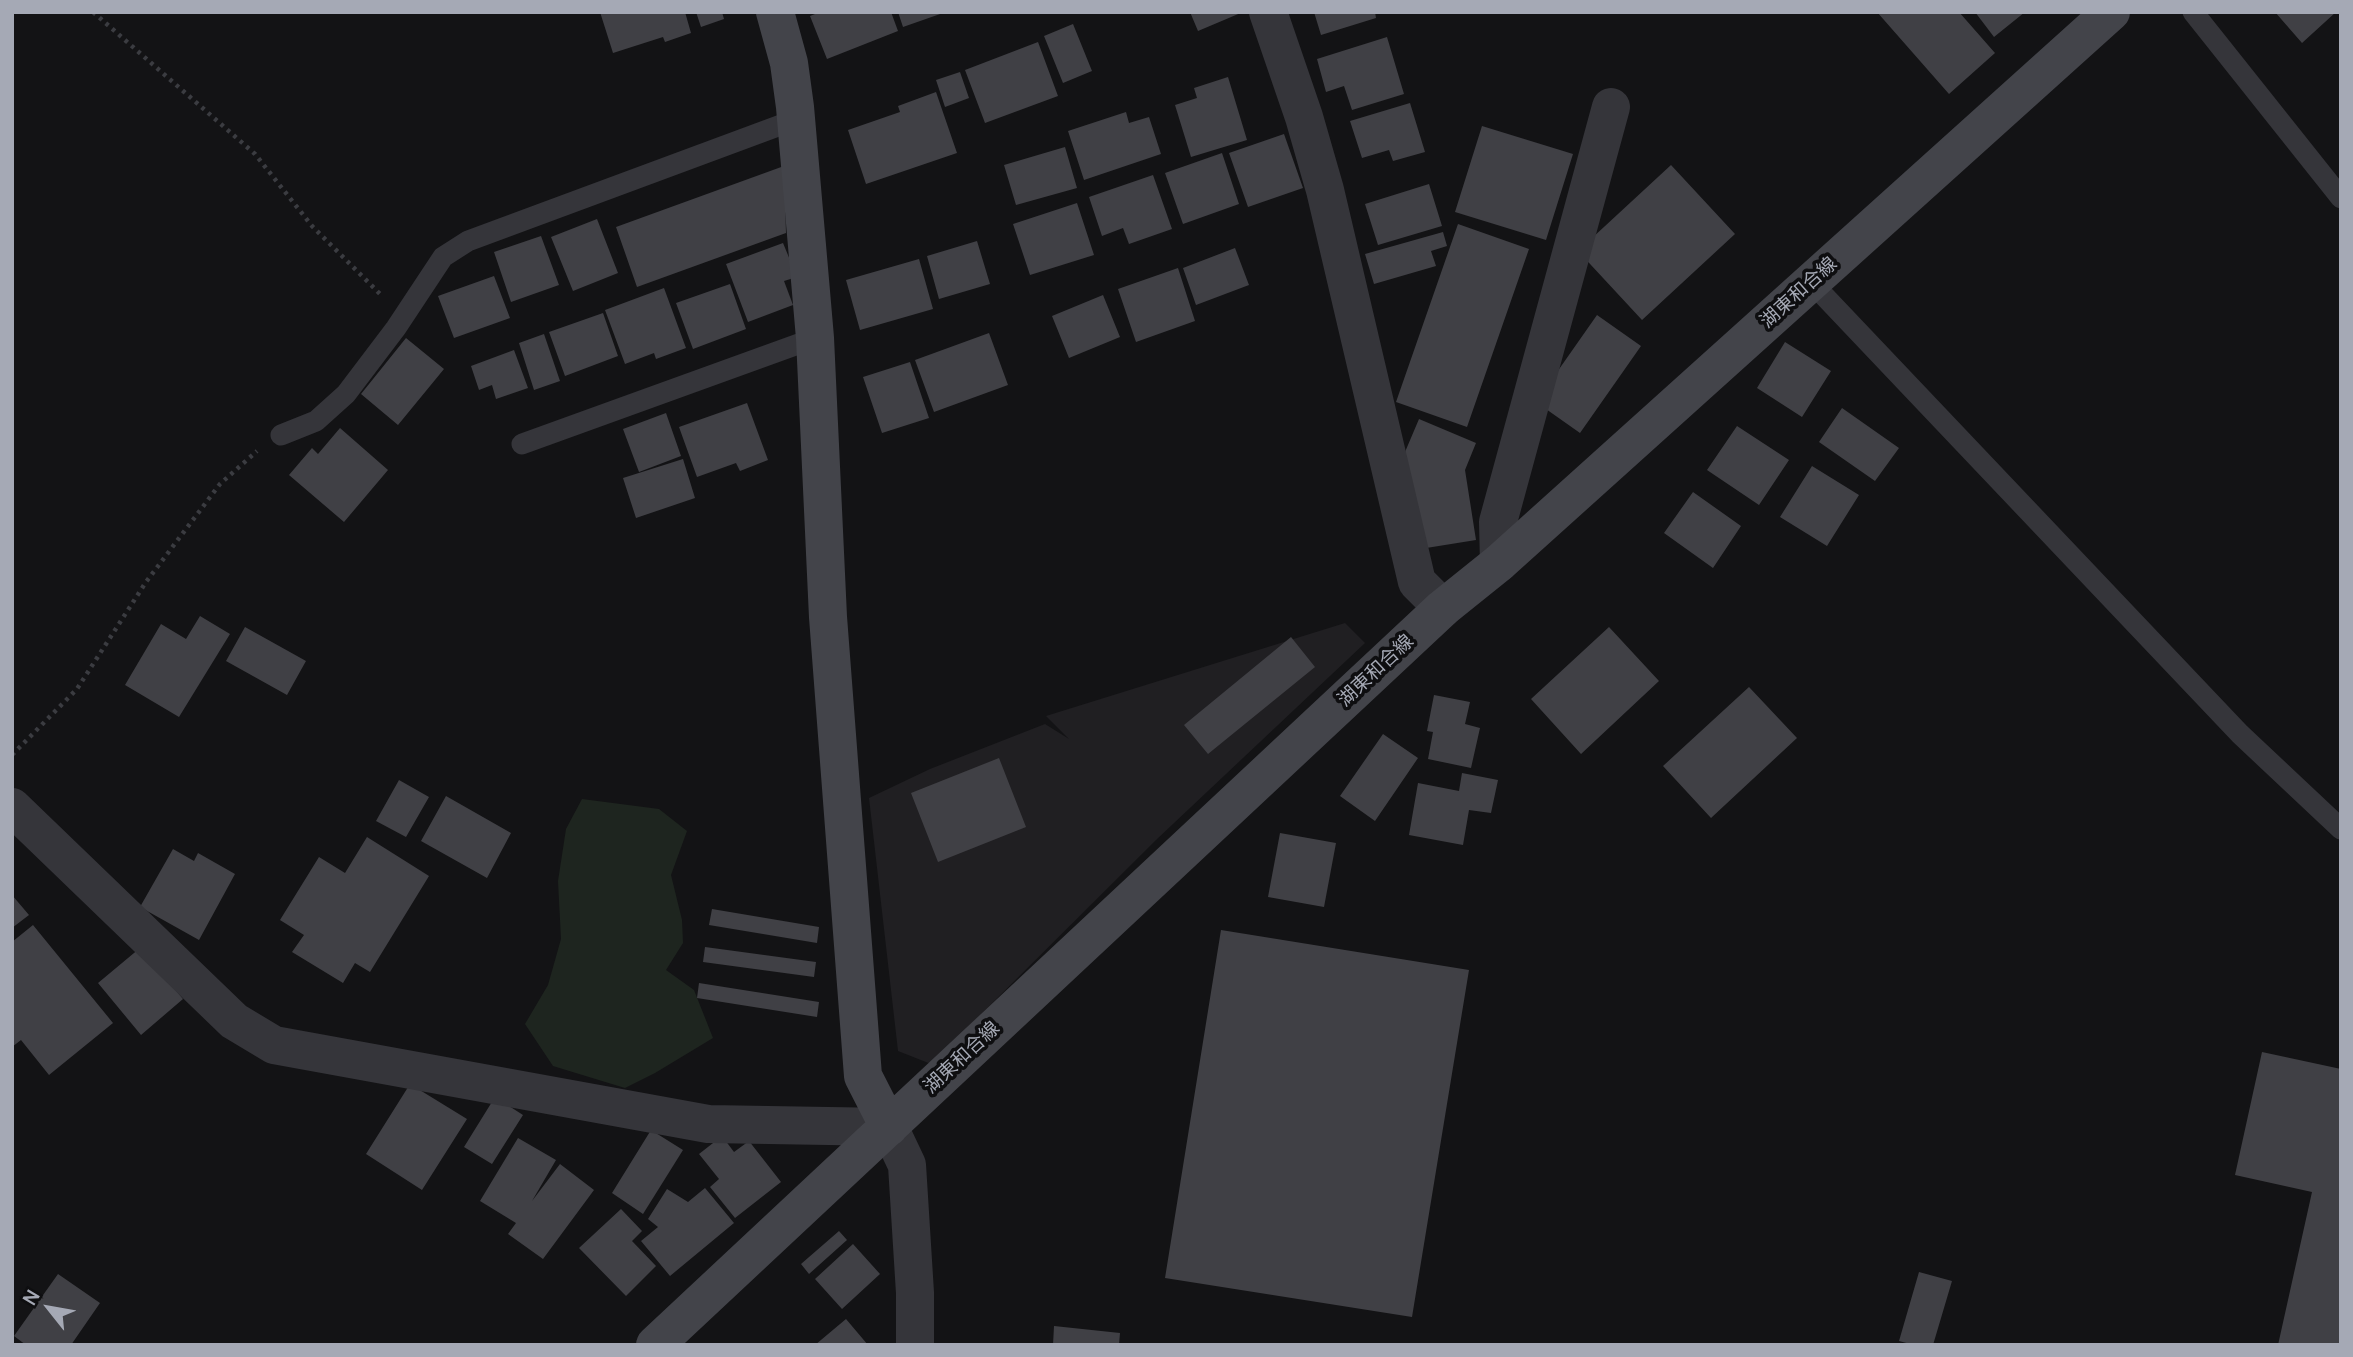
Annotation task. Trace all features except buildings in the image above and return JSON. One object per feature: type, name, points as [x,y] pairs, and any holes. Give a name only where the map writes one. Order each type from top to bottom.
[{"type":"main road","points":[[775,12],[789,63],[797,119],[816,338],[828,617],[863,1076],[889,1127]]},
{"type":"main road","name":"湖東和合線","points":[[655,1345],[1443,608],[1499,563],[2111,12]]},
{"type":"street","points":[[788,12],[789,63]]},
{"type":"street","points":[[1268,12],[1304,117],[1325,190],[1418,582],[1443,608]]},
{"type":"street","points":[[1499,563],[1498,522],[1611,107]]},
{"type":"street","points":[[12,807],[234,1021],[274,1045],[708,1124],[889,1127],[907,1165],[915,1293],[915,1345]]},
{"type":"lane","points":[[2193,12],[2341,198]]},
{"type":"lane","points":[[281,435],[316,422],[346,394],[443,257],[468,241],[797,119]]},
{"type":"lane","points":[[1811,282],[2240,734],[2341,829]]},
{"type":"lane","points":[[522,444],[816,338]]},
{"type":"path","points":[[93,12],[255,154],[312,226],[403,316]]},
{"type":"path","points":[[12,755],[77,689],[146,582],[220,484],[248,457],[281,435]]},
{"type":"shaded area","points":[[1345,623],[1365,643],[1156,840],[931,1064],[898,1051],[869,798],[930,769],[1045,724],[1069,739],[1046,716]]},
{"type":"shaded area","points":[[582,799],[659,809],[687,831],[671,875],[682,920],[683,943],[666,970],[694,990],[713,1038],[625,1088],[553,1066],[525,1024],[548,985],[561,939],[558,881],[566,829]]}]
